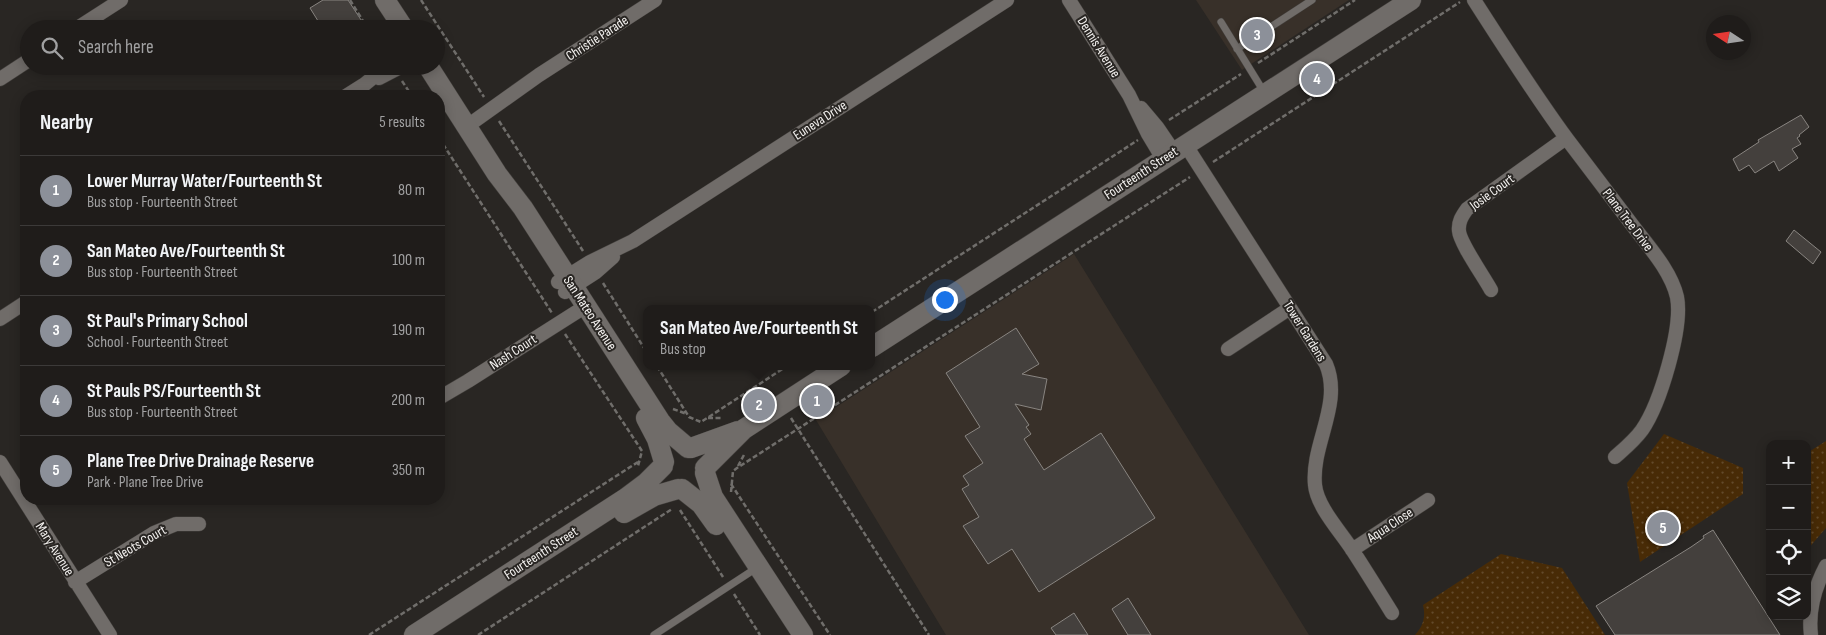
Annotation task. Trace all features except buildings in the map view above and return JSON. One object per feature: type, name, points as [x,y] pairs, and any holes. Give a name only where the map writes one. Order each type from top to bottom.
[{"type":"street","points":[[90,20],[121,0]]},
{"type":"street","points":[[385,0],[398,20]]},
{"type":"street","name":"Christie Parade","points":[[464,123],[539,75],[636,5],[655,0]]},
{"type":"street","name":"Euneva Drive","points":[[566,284],[1007,0]]},
{"type":"street","name":"Dennis Avenue","points":[[1069,0],[1152,131],[1174,152]]},
{"type":"street","name":"Fourteenth Street","points":[[875,345],[1411,0]]},
{"type":"street","name":"Plane Tree Drive","points":[[1468,0],[1566,138],[1655,256],[1670,279],[1676,295],[1679,312],[1677,330],[1666,375],[1642,429],[1615,457]]},
{"type":"street","points":[[0,79],[20,66]]},
{"type":"street","points":[[365,84],[376,75]]},
{"type":"street","points":[[356,90],[384,75]]},
{"type":"street","name":"San Mateo Avenue","points":[[434,75],[443,90]]},
{"type":"street","name":"San Mateo Avenue","points":[[445,93],[497,174],[510,206],[660,421],[668,431],[689,448]]},
{"type":"street","name":"Josie Court","points":[[1491,290],[1459,234],[1463,215],[1468,209],[1566,138]]},
{"type":"street","name":"Tower Gardens","points":[[1174,152],[1202,170],[1330,372],[1331,392],[1317,460],[1315,486],[1323,507],[1392,613]]},
{"type":"street","points":[[0,319],[20,306]]},
{"type":"street","name":"San Mateo Avenue","points":[[582,308],[651,426],[664,464]]},
{"type":"street","name":"Nash Court","points":[[445,394],[582,308]]},
{"type":"street","points":[[1228,349],[1290,308]]},
{"type":"street","points":[[680,489],[694,487],[702,479],[705,471],[744,429],[835,370]]},
{"type":"street","points":[[744,429],[689,448],[676,449],[671,452],[664,464],[665,478],[701,504],[803,635]]},
{"type":"street","points":[[689,448],[701,456],[713,496],[788,635]]},
{"type":"street","name":"Mary Avenue","points":[[0,462],[20,494]]},
{"type":"street","name":"Fourteenth Street","points":[[414,635],[626,498],[646,483],[664,464]]},
{"type":"street","name":"Fourteenth Street","points":[[435,635],[631,508],[654,496],[680,489]]},
{"type":"street","name":"Aqua Close","points":[[1352,550],[1428,500]]},
{"type":"street","name":"Mary Avenue","points":[[27,505],[110,635]]},
{"type":"street","name":"St Neots Court","points":[[75,582],[154,533],[176,524],[199,524]]},
{"type":"street","points":[[1811,635],[1812,607],[1819,579],[1826,566]]},
{"type":"lane","points":[[1237,49],[1312,0]]},
{"type":"lane","points":[[1220,22],[1265,94]]},
{"type":"lane","points":[[654,635],[753,570]]},
{"type":"path","points":[[350,0],[362,20]]},
{"type":"path","points":[[421,0],[434,20]]},
{"type":"path","points":[[875,310],[1355,0]]},
{"type":"path","points":[[830,635],[731,484],[732,471],[1468,0]]},
{"type":"path","points":[[445,37],[643,346]]},
{"type":"path","points":[[445,147],[642,451],[637,468]]},
{"type":"path","points":[[659,370],[687,414],[691,419],[700,422],[781,370]]},
{"type":"path","points":[[782,404],[929,635]]},
{"type":"path","points":[[369,635],[640,461]]},
{"type":"path","points":[[478,635],[677,506],[760,635]]},
{"type":"shaded area","points":[[1196,0],[1349,0],[1242,70]]},
{"type":"shaded area","points":[[1074,254],[1309,635],[946,635],[816,420]]},
{"type":"shaded area","points":[[1664,434],[1743,468],[1743,494],[1640,562],[1627,483]]},
{"type":"shaded area","points":[[1826,441],[1826,528],[1811,545],[1811,485],[1811,450]]},
{"type":"shaded area","points":[[1501,554],[1562,568],[1605,635],[1415,635],[1423,621],[1423,605]]},
{"type":"place","name":"St Paul's Primary School","points":[[1257,35]]},
{"type":"place","name":"St Pauls PS/Fourteenth St","points":[[1317,79]]},
{"type":"place","name":"Lower Murray Water/Fourteenth St","points":[[817,401]]},
{"type":"place","name":"San Mateo Ave/Fourteenth St","points":[[759,405]]},
{"type":"place","name":"Plane Tree Drive Drainage Reserve","points":[[1663,528]]}]
